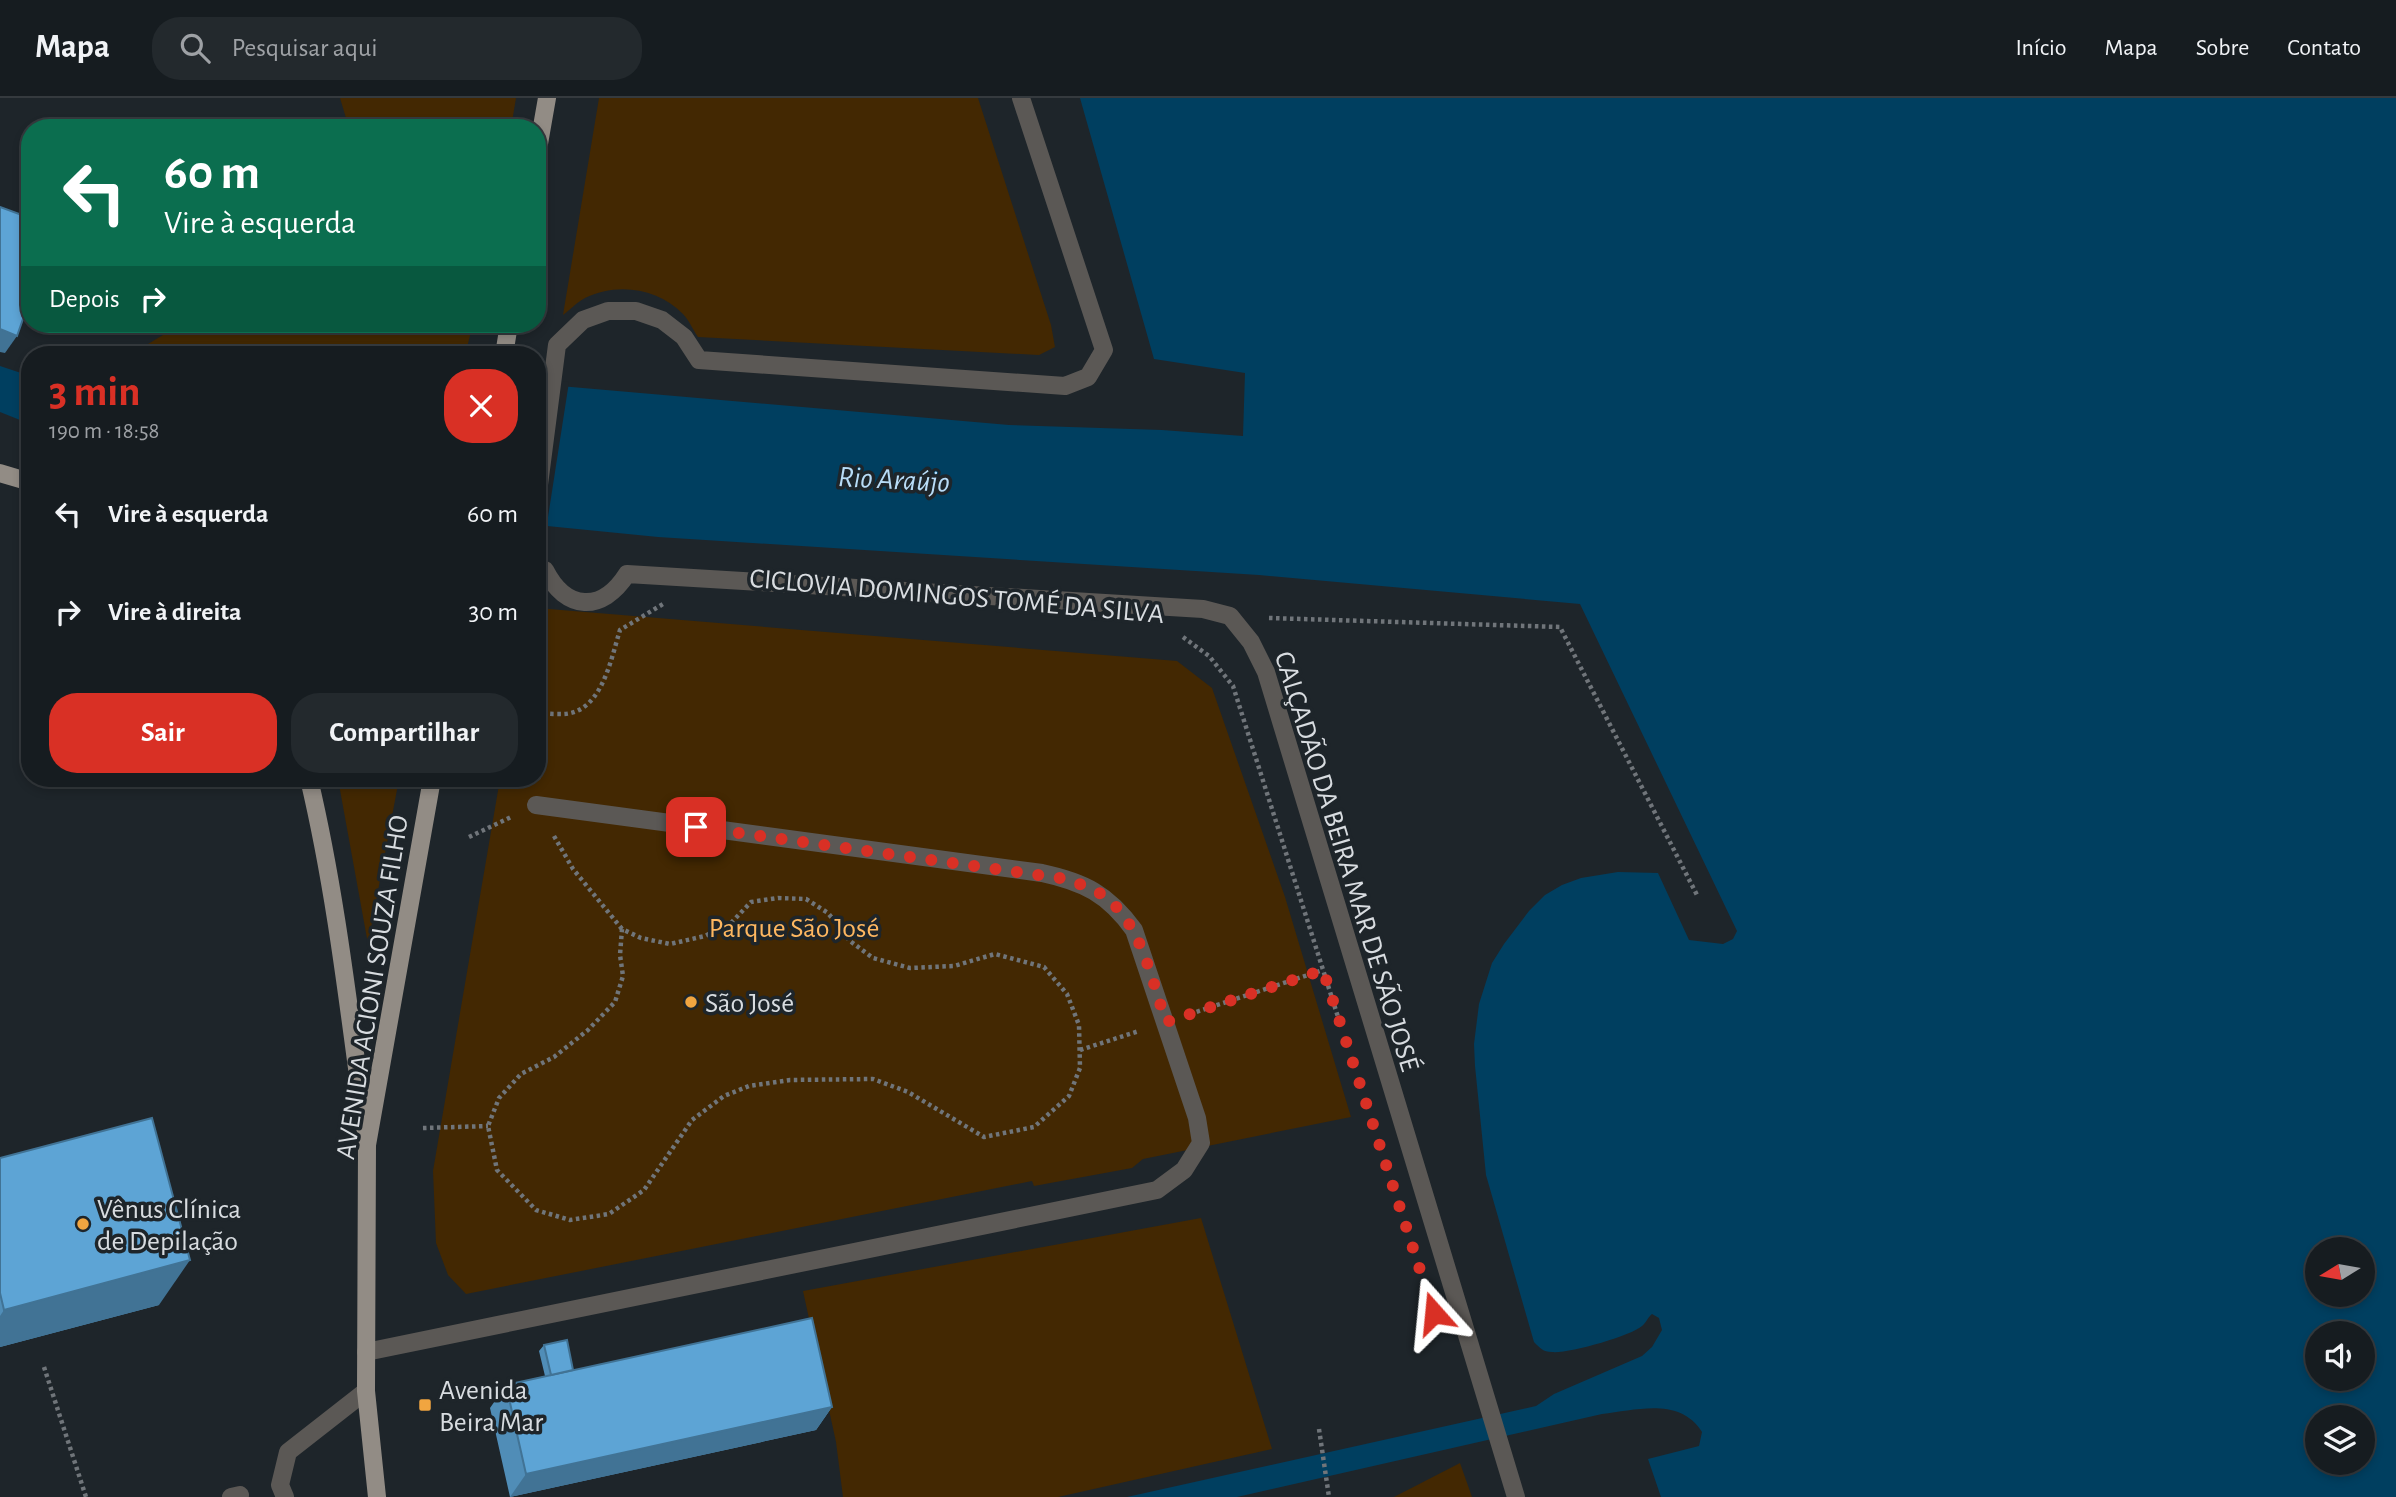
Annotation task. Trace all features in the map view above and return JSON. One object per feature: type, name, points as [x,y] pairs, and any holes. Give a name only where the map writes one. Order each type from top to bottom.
[{"type":"main road","points":[[543,119],[547,98]]},
{"type":"main road","points":[[0,473],[21,479]]},
{"type":"main road","points":[[311,787],[322,833],[341,954],[367,1145]]},
{"type":"main road","name":"AVENIDA ACIONI SOUZA FILHO","points":[[377,1497],[366,1391],[367,1145],[431,787]]},
{"type":"street","points":[[546,430],[557,345],[583,320],[608,311],[636,311],[663,320],[684,337],[699,360],[1065,386],[1088,377],[1104,350],[1021,98]]},
{"type":"street","points":[[546,572],[553,586],[567,598],[585,602],[603,599],[618,589],[628,574],[1203,609],[1230,616]]},
{"type":"street","name":"CALÇADÃO DA BEIRA MAR DE SÃO JOSÉ","points":[[1230,616],[1251,642],[1266,672],[1516,1497]]},
{"type":"street","points":[[366,1352],[1157,1190],[1184,1170],[1201,1143],[1197,1118],[1134,929],[1120,911],[1098,892],[1067,879],[536,805]]},
{"type":"street","points":[[285,1497],[281,1485],[288,1451],[366,1391]]},
{"type":"path","points":[[546,713],[570,715],[590,704],[603,683],[620,630],[667,602]]},
{"type":"path","points":[[1230,616],[1560,627],[1698,897]]},
{"type":"path","name":"CICLOVIA DOMINGOS TOMÉ DA SILVA","points":[[1178,633],[1209,656],[1233,686],[1340,1023]]},
{"type":"path","points":[[537,787],[536,805],[573,869],[622,929],[670,944],[705,936],[731,923],[751,902],[778,898],[806,899],[828,913],[850,941],[873,958],[911,968],[954,966],[995,954],[1044,967],[1067,994],[1079,1025],[1080,1068],[1069,1096],[1034,1127],[984,1137],[908,1092],[873,1079],[790,1080],[749,1086],[724,1096],[692,1120],[644,1191],[609,1214],[570,1220],[536,1210],[497,1170],[488,1126],[499,1098],[521,1074],[554,1057],[588,1030],[615,1002],[623,976],[620,955],[622,929]]},
{"type":"path","points":[[469,837],[536,805]]},
{"type":"path","points":[[1080,1051],[1323,970]]},
{"type":"path","points":[[423,1128],[488,1126]]},
{"type":"path","points":[[44,1367],[86,1497]]},
{"type":"path","points":[[1319,1429],[1329,1497]]},
{"type":"green space","points":[[340,98],[516,98],[512,119],[346,119]]},
{"type":"green space","points":[[599,98],[978,98],[1051,325],[1055,347],[1039,355],[698,337],[685,316],[673,305],[649,293],[623,289],[585,298],[563,315]]},
{"type":"green space","points":[[166,333],[471,333],[467,346],[145,346]]},
{"type":"green space","name":"Parque São José","points":[[546,609],[1177,661],[1212,688],[1285,897],[1351,1117],[1143,1159],[1132,1168],[1034,1186],[1032,1181],[466,1294],[448,1275],[436,1243],[433,1171],[499,787],[546,787]]},
{"type":"green space","points":[[339,787],[397,787],[368,944]]},
{"type":"green space","points":[[1201,1218],[1272,1449],[1058,1497],[843,1497],[836,1442],[803,1291]]},
{"type":"green space","points":[[1460,1463],[1472,1497],[1394,1497]]},
{"type":"water","name":"Rio Araújo","points":[[1080,98],[2396,98],[2396,1497],[1661,1497],[1648,1459],[1699,1446],[1702,1432],[1693,1421],[1682,1414],[1657,1408],[1602,1414],[1237,1497],[1127,1497],[1536,1406],[1554,1394],[1642,1356],[1652,1347],[1662,1330],[1659,1318],[1652,1314],[1636,1330],[1598,1344],[1560,1352],[1540,1348],[1534,1342],[1486,1175],[1474,1044],[1479,1004],[1492,963],[1529,911],[1545,895],[1581,878],[1618,872],[1658,873],[1689,940],[1723,944],[1733,939],[1737,931],[1580,604],[1259,575],[658,537],[546,526],[546,385],[1009,425],[1162,430],[1243,436],[1245,373],[1154,359]]},
{"type":"water","points":[[0,366],[21,373],[21,420],[0,412]]},
{"type":"pier","points":[[546,381],[569,382],[546,530]]},
{"type":"building","points":[[0,207],[21,215],[21,325],[17,336],[0,329]]},
{"type":"building","points":[[152,1118],[190,1260],[4,1310],[0,1293],[0,1158]]},
{"type":"building","points":[[812,1318],[832,1407],[526,1474],[506,1385]]},
{"type":"building","points":[[567,1340],[573,1370],[551,1375],[544,1345]]},
{"type":"place","name":"São José","points":[[691,1002]]},
{"type":"place","name":"Vênus Clínica de Depilação","points":[[83,1224]]},
{"type":"place","name":"Avenida Beira Mar","points":[[425,1405]]},
{"type":"route","points":[[696,827],[1042,873],[1067,879],[1098,892],[1120,911],[1134,929],[1166,1022],[1323,970],[1434,1313]]}]
